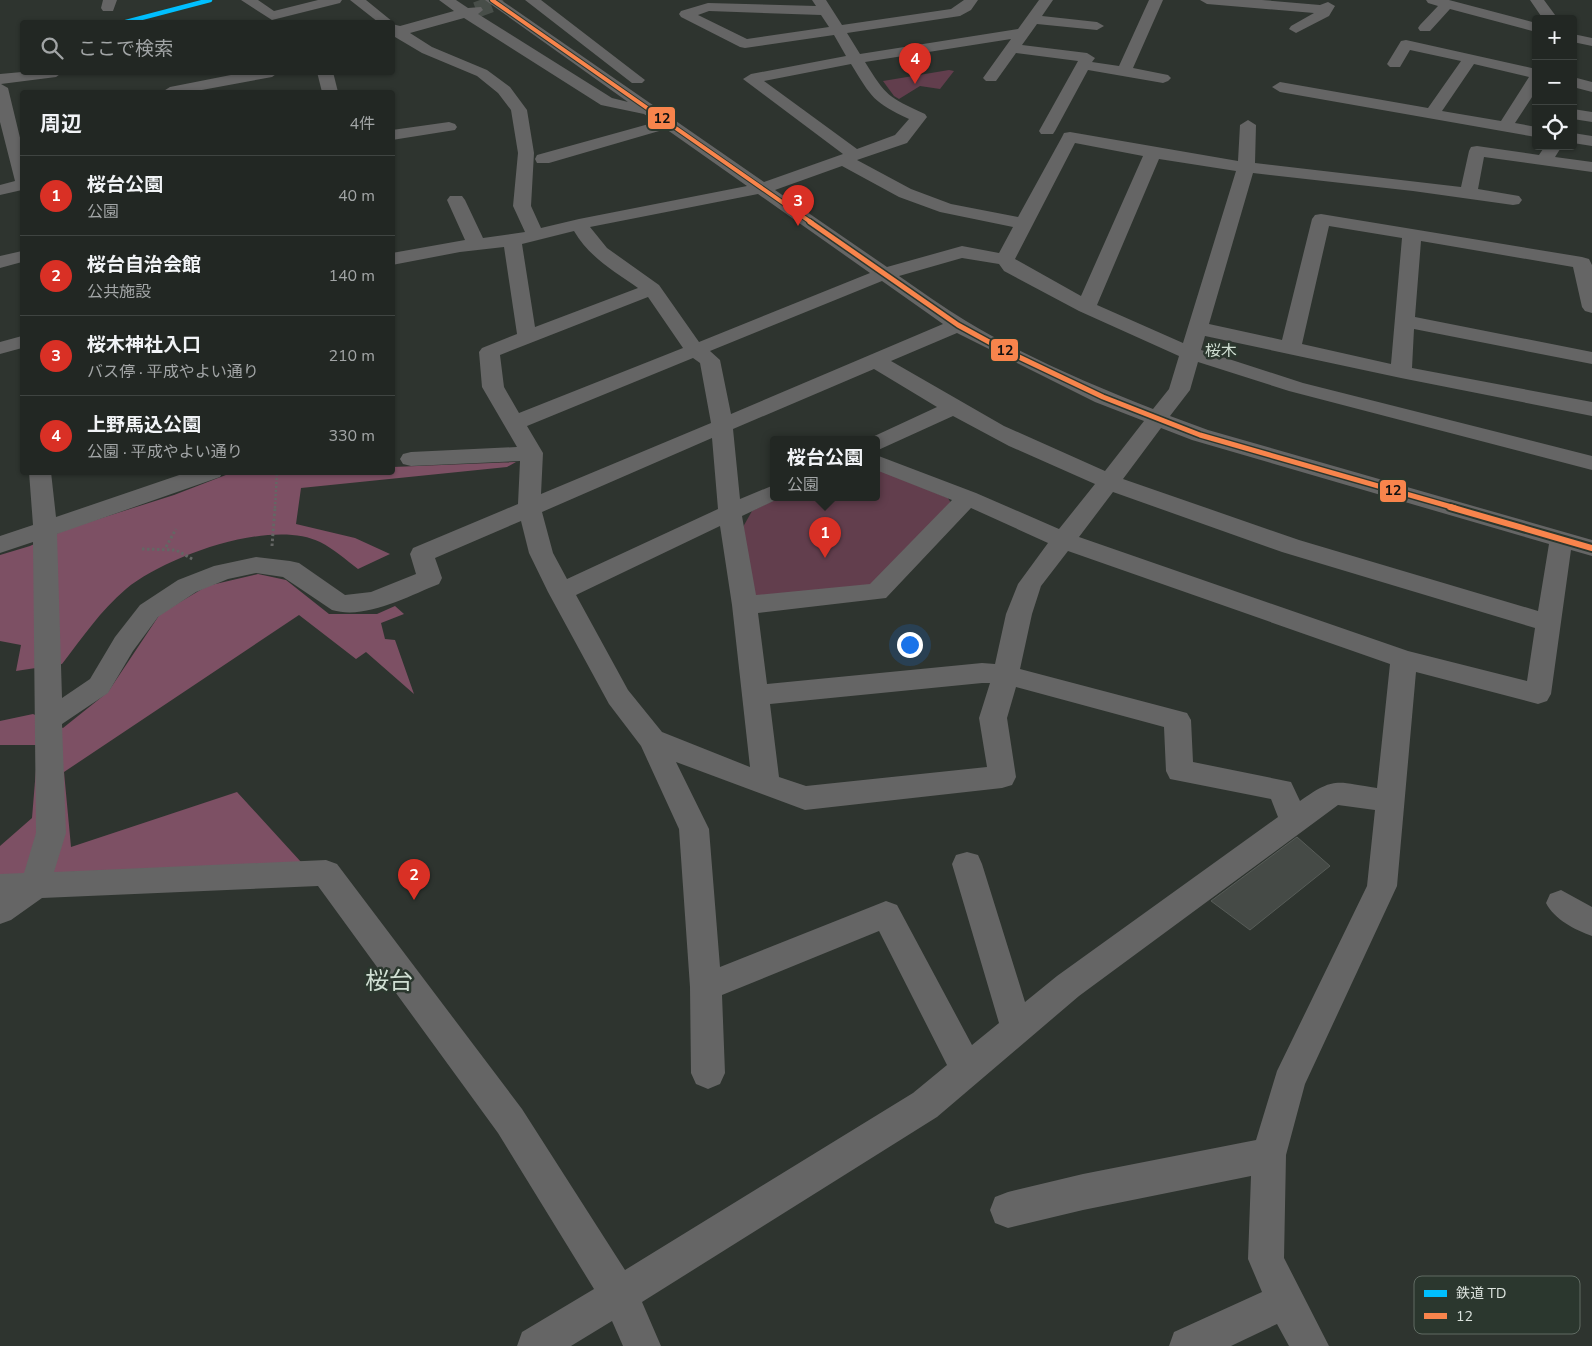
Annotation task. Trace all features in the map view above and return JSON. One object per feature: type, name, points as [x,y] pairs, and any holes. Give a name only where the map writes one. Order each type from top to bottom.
[{"type":"street","points":[[248,0],[272,16],[335,0]]},
{"type":"street","points":[[357,0],[381,20]]},
{"type":"street","points":[[446,0],[471,11],[607,102],[663,118]]},
{"type":"street","points":[[492,0],[958,325],[1057,376],[1157,420],[1251,451],[1592,548]]},
{"type":"street","points":[[532,0],[648,88],[663,118]]},
{"type":"street","points":[[395,258],[476,244],[512,241],[579,224],[763,188],[900,139],[919,117],[890,104],[878,95],[856,59],[839,32],[822,6],[708,7],[686,14],[745,44],[839,32],[956,12],[966,7],[971,0]]},
{"type":"street","points":[[991,78],[1046,0]]},
{"type":"street","points":[[1124,71],[1156,0]]},
{"type":"street","points":[[1207,0],[1244,1],[1323,9],[1337,0]]},
{"type":"street","points":[[1537,0],[1548,15]]},
{"type":"street","points":[[1425,28],[1440,2],[1467,5],[1532,27]]},
{"type":"street","points":[[1296,29],[1324,13],[1323,9]]},
{"type":"street","points":[[395,28],[471,11]]},
{"type":"street","points":[[1032,19],[1097,26]]},
{"type":"street","points":[[395,31],[427,50],[482,73],[504,90],[520,110],[526,153],[522,184],[522,206],[534,235]]},
{"type":"street","points":[[1022,33],[856,59],[751,79],[848,157],[904,193],[946,208],[1024,224]]},
{"type":"street","points":[[1577,39],[1592,42]]},
{"type":"street","points":[[1395,64],[1406,44],[1532,73]]},
{"type":"street","points":[[1012,48],[1087,58],[1047,131]]},
{"type":"street","points":[[1432,114],[1470,59]]},
{"type":"street","points":[[1083,65],[1163,78]]},
{"type":"street","points":[[0,79],[32,75]]},
{"type":"street","points":[[180,90],[257,75]]},
{"type":"street","points":[[326,75],[330,90]]},
{"type":"street","points":[[1577,83],[1592,87]]},
{"type":"street","points":[[1280,87],[1532,131]]},
{"type":"street","points":[[0,88],[11,124],[20,169]]},
{"type":"street","points":[[1505,127],[1528,105],[1532,92]]},
{"type":"street","points":[[1577,115],[1592,117]]},
{"type":"street","points":[[543,160],[663,118]]},
{"type":"street","points":[[652,740],[766,785],[805,798],[1002,776],[993,718],[1006,675],[1019,614],[1030,584],[1179,390],[1246,167],[1248,125]]},
{"type":"street","points":[[395,135],[449,127]]},
{"type":"street","points":[[1005,260],[1070,137],[1153,153],[1246,167],[1513,200]]},
{"type":"street","points":[[1577,139],[1592,141]]},
{"type":"street","points":[[1544,161],[1551,150]]},
{"type":"street","points":[[1468,193],[1477,151],[1592,167]]},
{"type":"street","points":[[1086,307],[1153,153]]},
{"type":"street","points":[[0,190],[20,185]]},
{"type":"street","points":[[456,200],[476,244]]},
{"type":"street","points":[[1291,347],[1321,219],[1582,262],[1592,307]]},
{"type":"street","points":[[579,224],[589,241],[600,252],[652,290],[695,351],[710,360],[722,426],[730,513],[745,605],[766,785]]},
{"type":"street","points":[[1402,372],[1412,234]]},
{"type":"street","points":[[512,241],[526,337]]},
{"type":"street","points":[[515,423],[884,274],[962,252],[1005,260],[1011,267],[1086,307],[1189,353],[1296,387],[1592,463]]},
{"type":"street","points":[[0,262],[20,257]]},
{"type":"street","points":[[652,290],[489,352],[493,387],[532,453],[529,508],[541,554],[618,697],[652,740],[694,828],[706,987],[708,1073]]},
{"type":"street","points":[[1405,321],[1592,358]]},
{"type":"street","points":[[50,719],[99,686],[124,644],[149,611],[187,586],[224,572],[256,564],[290,569],[302,580],[340,604],[374,600],[430,578],[422,554],[958,325]]},
{"type":"street","points":[[1197,328],[1402,372],[1592,409]]},
{"type":"street","points":[[0,348],[20,343]]},
{"type":"street","points":[[876,361],[952,408],[1037,451],[1109,482],[1237,529],[1549,623]]},
{"type":"street","points":[[880,442],[952,408]]},
{"type":"street","points":[[411,459],[532,453]]},
{"type":"street","points":[[880,464],[968,498],[1062,540],[1404,660],[1538,694],[1561,540]]},
{"type":"street","points":[[0,911],[34,886],[51,833],[45,531],[40,475]]},
{"type":"street","points":[[0,545],[204,475]]},
{"type":"street","points":[[560,592],[770,494]]},
{"type":"street","points":[[745,605],[878,592],[968,498]]},
{"type":"street","points":[[1310,1346],[1285,1301],[1266,1259],[1269,1155],[1288,1082],[1382,886],[1404,660]]},
{"type":"street","points":[[756,695],[982,673],[1006,675],[1177,720],[1180,771],[1281,790],[1294,822]]},
{"type":"street","points":[[536,1346],[620,1296],[925,1105],[1068,986],[1332,793],[1390,801]]},
{"type":"street","points":[[967,864],[1017,1029]]},
{"type":"street","points":[[0,887],[326,873],[510,1121],[620,1296],[642,1346]]},
{"type":"street","points":[[1562,903],[1592,923]]},
{"type":"street","points":[[706,987],[886,914],[967,1070]]},
{"type":"street","points":[[1008,1210],[1083,1192],[1269,1155]]},
{"type":"street","points":[[1188,1346],[1285,1301]]},
{"type":"path","points":[[272,546],[277,475]]},
{"type":"path","points":[[166,548],[176,529]]},
{"type":"path","points":[[142,549],[166,548],[187,554],[198,564]]},
{"type":"shaded area","points":[[949,70],[954,71],[940,89],[920,86],[899,99],[894,96],[883,81]]},
{"type":"shaded area","points":[[516,462],[507,467],[301,488],[296,524],[355,538],[390,554],[358,569],[320,542],[300,536],[275,535],[248,538],[192,553],[166,564],[126,589],[108,606],[62,664],[16,671],[21,645],[0,641],[0,555],[30,546],[67,529],[174,495],[226,475],[395,475],[395,467]]},
{"type":"shaded area","points":[[880,471],[948,498],[952,505],[876,588],[751,598],[743,527],[752,511],[772,501],[880,501]]},
{"type":"shaded area","points":[[258,574],[286,580],[329,614],[377,614],[395,606],[404,614],[381,623],[385,639],[395,640],[414,694],[366,652],[356,659],[299,615],[64,772],[71,847],[237,792],[301,862],[0,875],[0,846],[32,818],[38,745],[0,745],[0,721],[33,714],[63,728],[108,692],[160,614],[207,586]]},
{"type":"building","points":[[1297,837],[1330,866],[1250,930],[1211,901]]},
{"type":"tunnel","points":[[476,10],[503,0]]},
{"type":"rail line","name":"TD","points":[[134,20],[210,0]]},
{"type":"transit line","name":"12","points":[[492,0],[958,325],[1000,348],[1103,397],[1200,435],[1592,548]]},
{"type":"place","name":"上野馬込公園","points":[[915,84]]},
{"type":"place","name":"桜木神社入口","points":[[798,226]]},
{"type":"place","name":"桜台公園","points":[[825,558]]},
{"type":"place","name":"桜台自治会館","points":[[414,900]]},
{"type":"district","name":"桜木","points":[[1221,350]]},
{"type":"district","name":"桜台","points":[[389,981]]}]
